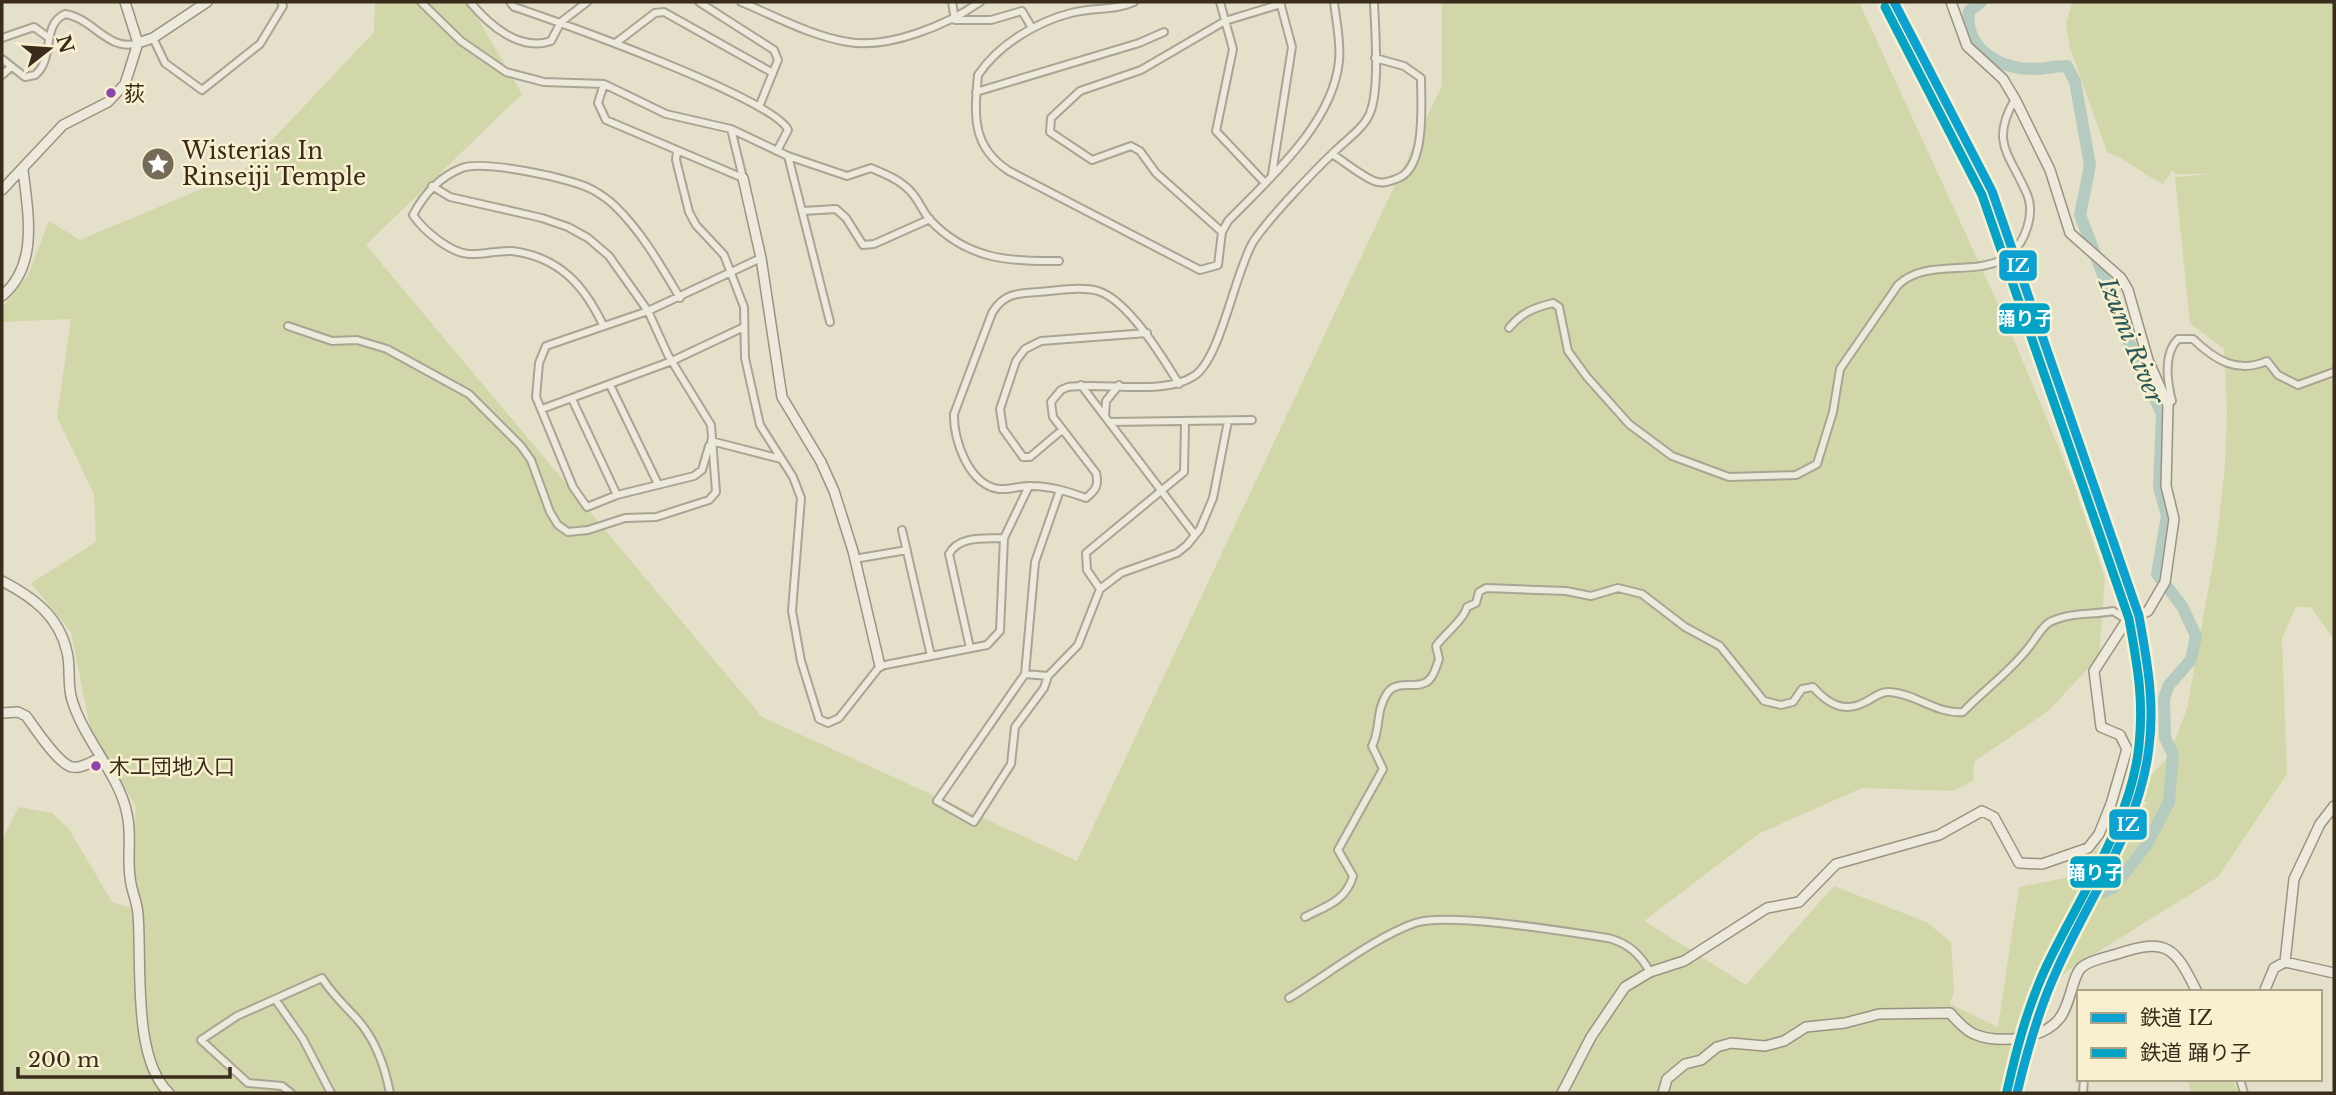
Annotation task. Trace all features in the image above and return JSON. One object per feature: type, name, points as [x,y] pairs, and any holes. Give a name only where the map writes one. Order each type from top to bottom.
[{"type":"street","points":[[2,190],[63,125],[116,96],[133,68],[138,43],[125,2]]},
{"type":"street","points":[[2,59],[25,77],[38,73],[46,59],[49,38],[57,19],[65,14],[81,18],[114,42],[138,43],[153,38],[207,2]]},
{"type":"street","points":[[153,38],[165,63],[202,90],[267,37],[283,6],[281,2]]},
{"type":"street","points":[[421,2],[461,41],[506,72],[544,82],[604,84],[666,114],[731,129],[788,156],[847,176],[871,168],[895,179],[911,191],[930,219],[957,242],[989,258],[1059,261]]},
{"type":"street","points":[[470,2],[499,31],[534,44],[551,41],[561,22],[587,2]]},
{"type":"street","points":[[699,2],[774,50],[778,60],[759,107]]},
{"type":"street","points":[[741,2],[826,37],[849,43],[874,43],[955,20],[991,20],[1022,11],[1032,29]]},
{"type":"street","points":[[951,2],[955,20]]},
{"type":"street","points":[[955,20],[979,2]]},
{"type":"street","points":[[1135,2],[1109,9],[1072,13],[1032,29],[983,67],[978,75],[976,92],[978,135],[991,159],[1009,171],[1200,270],[1217,265],[1222,232],[1228,221],[1265,183],[1318,120],[1328,103],[1339,58],[1334,2]]},
{"type":"street","points":[[1220,2],[1233,49],[1216,131],[1265,183]]},
{"type":"street","points":[[1179,384],[1147,333],[1108,295],[1095,290],[1021,293],[1001,299],[997,304],[954,414],[953,431],[958,447],[980,478],[998,489],[1029,486],[1059,490],[1086,498],[1094,491],[1098,482],[1096,473],[1053,417],[1051,402],[1061,390],[1081,385],[1179,384],[1196,375],[1210,359],[1243,263],[1255,240],[1332,154],[1366,122],[1371,110],[1376,58],[1374,2]]},
{"type":"street","points":[[1562,1093],[1607,1011],[1625,987],[1650,972],[1684,961],[1767,908],[1799,902],[1836,864],[1938,835],[1973,813],[1982,811],[1994,817],[2019,863],[2042,864],[2088,848],[2099,834],[2127,750],[2120,735],[2101,727],[2094,671],[2127,620],[2148,611],[2160,593],[2167,569],[2174,519],[2166,486],[2168,405],[2148,360],[2122,278],[2070,233],[2050,170],[2015,99],[2003,79],[1967,46],[1951,2]]},
{"type":"street","points":[[515,3],[617,42],[759,107],[785,122],[788,130],[777,151]]},
{"type":"street","points":[[1222,232],[1156,173],[1140,151],[1131,146],[1092,160],[1050,132],[1048,126],[1051,118],[1080,90],[1141,70],[1225,21],[1280,3],[1292,47],[1272,174]]},
{"type":"street","points":[[617,42],[655,13],[664,12],[773,73]]},
{"type":"street","points":[[2,38],[34,27],[49,38]]},
{"type":"street","points":[[976,92],[1139,43],[1164,32]]},
{"type":"street","points":[[1332,154],[1374,181],[1384,183],[1402,177],[1411,167],[1422,124],[1421,78],[1404,66],[1376,58]]},
{"type":"street","points":[[2,75],[11,67]]},
{"type":"street","points":[[604,84],[598,103],[606,120],[743,178]]},
{"type":"street","points":[[1509,328],[1520,315],[1553,303],[1559,307],[1567,351],[1587,377],[1629,424],[1672,456],[1729,477],[1796,475],[1817,464],[1833,411],[1840,369],[1898,285],[1905,279],[1941,270],[1995,264],[2021,243],[2030,218],[2030,200],[2008,161],[2002,129],[2003,120],[2015,99]]},
{"type":"street","points":[[731,129],[761,258],[782,397],[825,472],[855,559],[880,666]]},
{"type":"street","points":[[677,151],[676,160],[689,212],[696,225],[724,255],[744,307],[751,393],[760,425],[801,498],[792,611],[801,662],[820,719],[828,723],[839,718],[880,666],[987,645],[1000,631],[1004,538],[1029,486]]},
{"type":"street","points":[[788,156],[830,322]]},
{"type":"street","points":[[603,325],[582,286],[549,262],[512,251],[467,254],[420,225],[413,215],[432,186],[463,168],[484,166],[556,179],[592,189],[615,206],[645,242],[680,298]]},
{"type":"street","points":[[2,296],[14,286],[28,255],[23,170]]},
{"type":"street","points":[[288,326],[332,341],[357,340],[387,349],[468,393],[521,446],[531,460],[550,512],[558,525],[568,532],[589,530],[625,518],[656,517],[709,500],[716,492],[711,425],[672,360],[648,311],[620,268],[588,238],[542,218],[450,197],[432,186]]},
{"type":"street","points":[[803,211],[836,209],[846,218],[863,245],[874,244],[930,219]]},
{"type":"street","points":[[711,441],[702,470],[694,476],[618,495],[587,507],[568,474],[536,397],[539,363],[546,346],[680,298],[761,258]]},
{"type":"street","points":[[542,409],[572,400],[672,360],[744,327]]},
{"type":"street","points":[[1062,430],[1030,457],[1023,457],[1003,429],[1000,409],[1016,361],[1025,349],[1032,343],[1052,340],[1147,333]]},
{"type":"street","points":[[2168,405],[2172,401],[2166,381],[2171,346],[2178,339],[2193,339],[2211,356],[2229,364],[2246,368],[2267,361],[2278,375],[2298,385],[2334,372]]},
{"type":"street","points":[[610,385],[658,484]]},
{"type":"street","points":[[1081,385],[1195,535]]},
{"type":"street","points":[[1107,419],[1106,401],[1119,385]]},
{"type":"street","points":[[572,400],[618,495]]},
{"type":"street","points":[[1107,419],[1185,422],[1252,420]]},
{"type":"street","points":[[1059,490],[1035,562],[1025,674],[937,801],[974,822],[1011,764],[1015,727],[1044,688],[1048,676],[1078,645],[1100,589],[1121,573],[1177,553],[1195,535],[1213,498],[1228,421]]},
{"type":"street","points":[[1100,589],[1087,570],[1086,553],[1184,472],[1185,422]]},
{"type":"street","points":[[711,441],[781,459]]},
{"type":"street","points":[[902,530],[931,656]]},
{"type":"street","points":[[970,648],[949,554],[954,545],[964,541],[1004,538]]},
{"type":"street","points":[[855,559],[907,550]]},
{"type":"street","points":[[2,581],[44,606],[61,636],[68,653],[71,697],[99,758],[124,797],[130,877],[137,910],[147,1051],[160,1085],[169,1093]]},
{"type":"street","points":[[1305,917],[1341,900],[1350,886],[1353,876],[1338,849],[1383,769],[1372,746],[1377,738],[1377,718],[1389,690],[1430,680],[1439,659],[1436,646],[1449,627],[1465,615],[1467,607],[1476,603],[1479,592],[1486,588],[1566,591],[1591,596],[1618,588],[1643,594],[1685,627],[1720,646],[1764,701],[1781,705],[1793,702],[1802,689],[1813,687],[1828,703],[1844,707],[1863,704],[1880,693],[1890,692],[1921,701],[1934,709],[1963,712],[1997,677],[2012,669],[2049,622],[2082,614],[2088,616],[2113,611],[2127,620]]},
{"type":"street","points":[[1025,674],[1048,676]]},
{"type":"street","points":[[2,713],[18,712],[26,716],[62,762],[73,768],[99,758]]},
{"type":"street","points":[[2265,990],[2269,976],[2284,962],[2294,879],[2320,824],[2334,806]]},
{"type":"street","points":[[1290,998],[1394,932],[1430,919],[1509,925],[1608,938],[1623,942],[1636,953],[1650,972]]},
{"type":"street","points":[[1663,1093],[1667,1079],[1685,1064],[1700,1060],[1717,1047],[1731,1042],[1765,1046],[1784,1041],[1806,1027],[1845,1023],[1879,1013],[1950,1013],[1973,1033],[1995,1040],[2046,1031],[2066,1009],[2072,998],[2077,973],[2084,965],[2140,946],[2154,944],[2172,951],[2196,990]]},
{"type":"street","points":[[2284,962],[2334,972]]},
{"type":"street","points":[[291,1093],[282,1086],[248,1083],[201,1040],[237,1016],[322,978],[334,997],[358,1020],[371,1038],[385,1069],[390,1093]]},
{"type":"street","points":[[275,999],[303,1039],[331,1093]]},
{"type":"green space","points":[[375,2],[468,2],[522,94],[366,245],[762,717],[1077,861],[1442,85],[1442,2],[1859,2],[2010,330],[2074,485],[2105,578],[2099,657],[2048,711],[1974,762],[1973,781],[1953,791],[1862,788],[1760,833],[1644,921],[1746,985],[1834,886],[1926,922],[1951,942],[1954,991],[1950,1004],[1998,1027],[2019,887],[2065,878],[2147,803],[2139,796],[2138,788],[2168,758],[2187,709],[2216,546],[2225,466],[2227,411],[2224,349],[2190,323],[2175,177],[2212,174],[2175,174],[2173,170],[2163,184],[2107,152],[2070,48],[2066,24],[2072,2],[2334,2],[2334,640],[2311,607],[2296,607],[2282,638],[2287,774],[2218,877],[2067,971],[2016,1026],[2012,1093],[2,1093],[2,840],[19,807],[52,813],[69,829],[112,902],[141,911],[132,864],[136,807],[90,727],[71,632],[31,583],[96,542],[94,494],[57,417],[71,319],[2,322],[2,308],[28,275],[49,221],[80,240],[242,172],[374,32]]},
{"type":"green space","points":[[2188,1081],[2234,1081],[2238,1093],[2191,1093]]},
{"type":"waterway","name":"Izumi River","points":[[1981,2],[1969,11],[1969,24],[1972,36],[1986,54],[2020,68],[2067,66],[2075,82],[2090,165],[2080,215],[2129,342],[2162,414],[2159,487],[2167,516],[2157,574],[2182,606],[2196,636],[2191,660],[2169,685],[2164,698],[2165,738],[2173,754],[2169,802],[2146,846],[2113,888],[2103,892]]},
{"type":"rail line","name":"IZ","points":[[1894,2],[1992,191],[2139,616],[2149,681],[2151,730],[2144,777],[2135,806],[2124,835],[2050,987],[2034,1031],[2017,1093]]},
{"type":"rail line","name":"踊り子","points":[[1885,7],[1982,195],[2129,619],[2139,681],[2139,745],[2126,802],[2102,858],[2040,980],[2007,1091]]},
{"type":"place","name":"荻","points":[[111,93]]},
{"type":"place","name":"Wisterias In Rinseiji Temple","points":[[158,164]]},
{"type":"place","name":"木工団地入口","points":[[96,766]]}]
